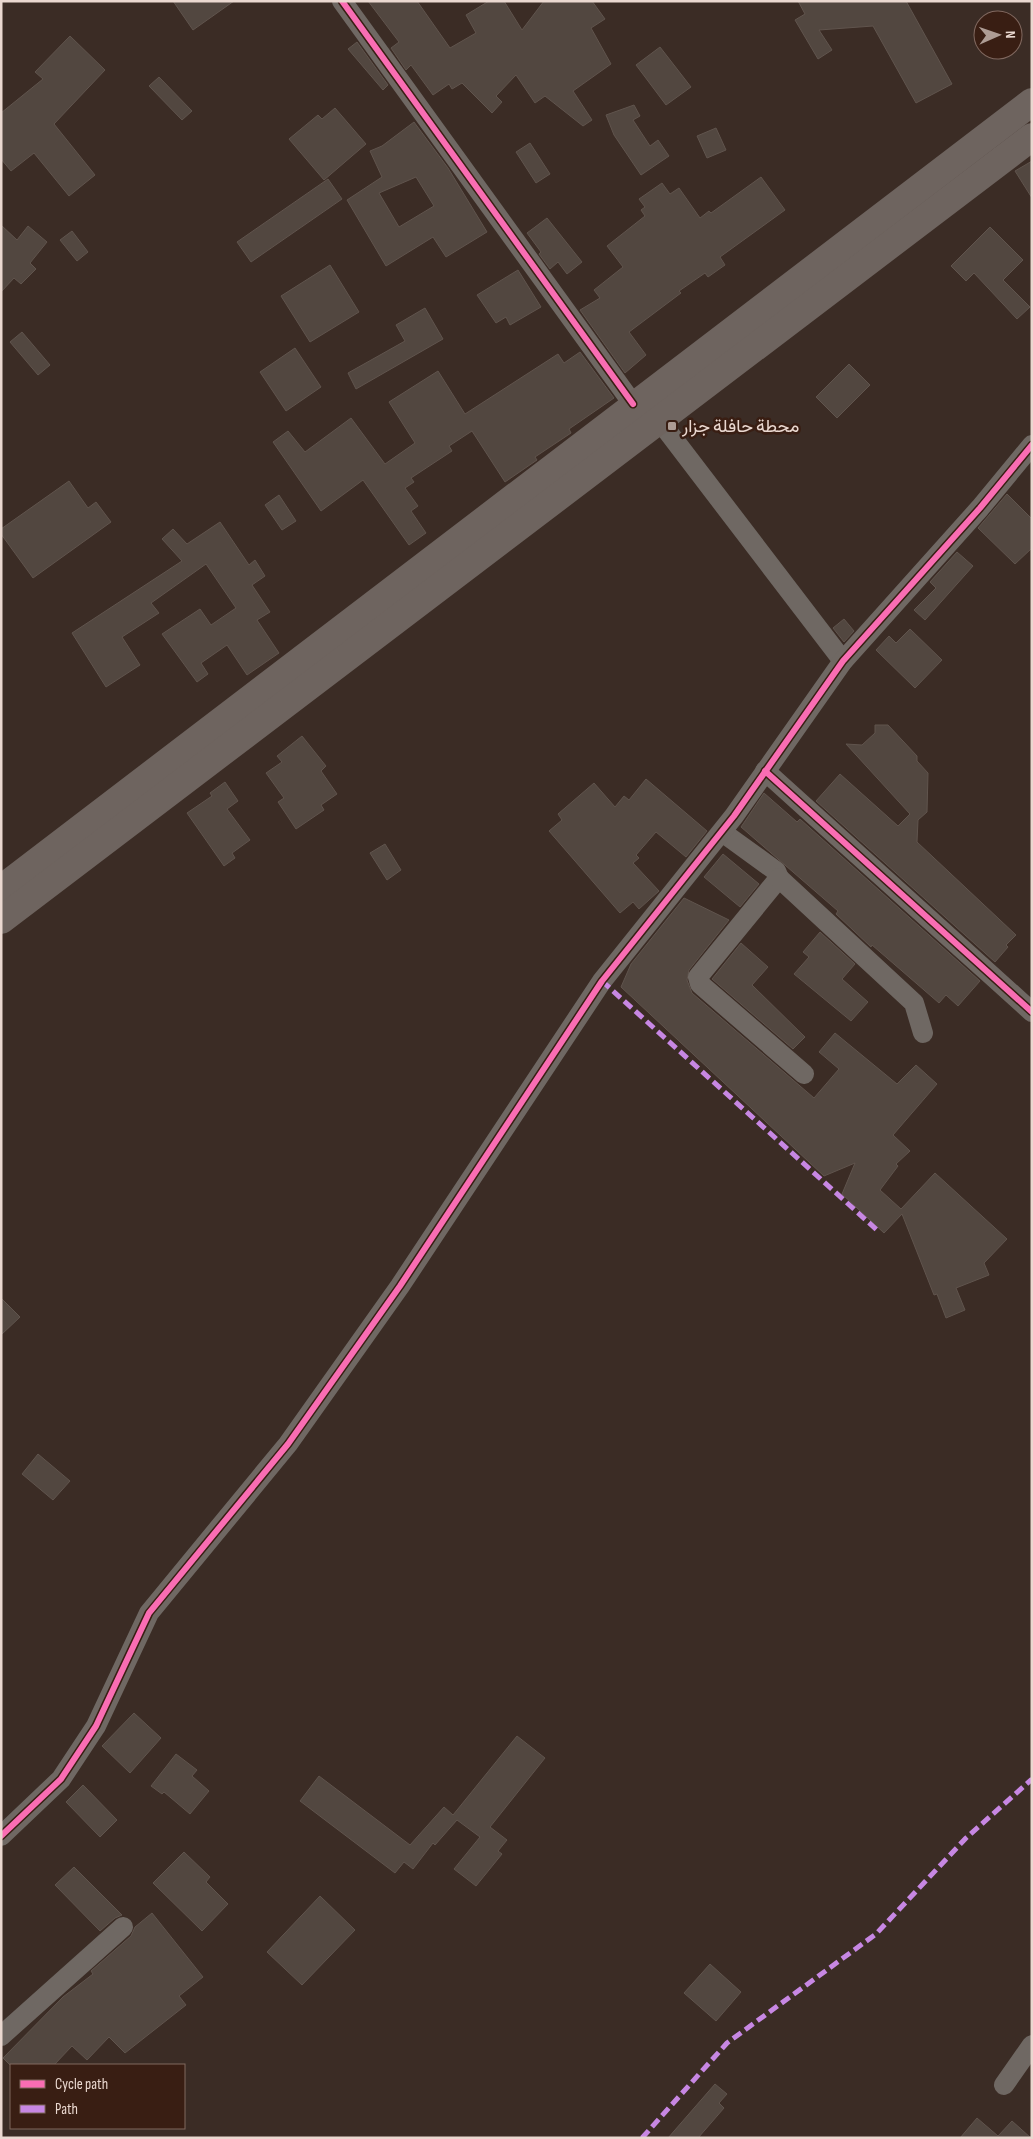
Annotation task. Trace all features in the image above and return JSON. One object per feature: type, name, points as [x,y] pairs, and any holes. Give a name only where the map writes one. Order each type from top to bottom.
[{"type":"highway","points":[[1,888],[633,404],[1032,102]]},
{"type":"highway","points":[[1,920],[1032,137]]},
{"type":"street","points":[[342,1],[633,404]]},
{"type":"street","points":[[660,420],[843,661]]},
{"type":"street","points":[[1,1836],[61,1779],[96,1726],[149,1613],[288,1444],[400,1286],[602,981],[722,832],[843,661],[980,508],[1032,445]]},
{"type":"street","points":[[765,771],[1032,1012]]},
{"type":"street","points":[[722,832],[776,871],[779,878],[914,1004],[923,1033]]},
{"type":"street","points":[[779,878],[700,972],[698,977],[700,984],[804,1074]]},
{"type":"street","points":[[1,2036],[123,1927]]},
{"type":"street","points":[[1004,2085],[1032,2045]]},
{"type":"building","points":[[173,1],[234,1],[193,30]]},
{"type":"building","points":[[368,1],[417,1],[450,48],[476,33],[466,15],[489,1],[504,1],[522,30],[544,1],[592,1],[605,19],[591,28],[611,64],[573,91],[592,120],[583,126],[545,96],[535,103],[516,75],[496,96],[502,102],[492,113],[462,83],[452,89],[449,84],[433,95],[411,65],[406,70],[391,48],[399,42]]},
{"type":"building","points":[[798,1],[906,1],[952,84],[916,103],[873,26],[819,30],[832,50],[818,59],[795,20],[805,14]]},
{"type":"building","points":[[70,36],[105,70],[54,124],[95,175],[69,196],[34,153],[11,171],[1,159],[1,113],[43,79],[35,72]]},
{"type":"building","points":[[357,42],[388,85],[383,90],[348,49]]},
{"type":"building","points":[[660,47],[691,87],[666,105],[636,65]]},
{"type":"building","points":[[159,77],[192,111],[182,120],[149,86]]},
{"type":"building","points":[[634,105],[640,116],[633,120],[650,146],[658,140],[669,156],[641,175],[614,135],[606,115]]},
{"type":"building","points":[[335,108],[366,144],[324,180],[289,139],[318,115],[322,119]]},
{"type":"building","points":[[414,122],[448,168],[487,232],[446,257],[433,237],[386,266],[347,200],[382,177],[370,151],[382,146]],"holes":[[[416,177],[434,206],[399,227],[379,193]]]},
{"type":"building","points":[[716,128],[726,150],[707,158],[697,136]]},
{"type":"building","points":[[530,143],[550,174],[536,183],[516,152]]},
{"type":"building","points":[[1032,161],[1032,198],[1015,171]]},
{"type":"building","points":[[761,177],[785,210],[720,257],[725,265],[708,277],[705,273],[679,291],[681,293],[629,332],[646,355],[625,373],[580,310],[600,298],[594,290],[623,267],[607,246],[645,216],[641,210],[645,207],[639,199],[662,183],[670,194],[679,188],[700,218],[709,211],[711,213]]},
{"type":"building","points":[[328,179],[342,199],[251,262],[237,242]]},
{"type":"building","points":[[547,218],[582,262],[567,274],[558,262],[550,269],[539,254],[541,252],[527,233]]},
{"type":"building","points":[[1,225],[17,240],[28,226],[47,242],[30,263],[36,269],[21,284],[14,278],[1,292]]},
{"type":"building","points":[[990,227],[1023,260],[1003,280],[1030,307],[1017,319],[974,273],[966,281],[951,266]]},
{"type":"building","points":[[72,231],[88,252],[77,261],[60,240]]},
{"type":"building","points":[[330,265],[359,312],[310,342],[281,296]]},
{"type":"building","points":[[518,270],[541,307],[510,325],[506,317],[496,323],[477,295]]},
{"type":"building","points":[[425,308],[443,339],[356,389],[348,373],[405,341],[396,325]]},
{"type":"building","points":[[22,332],[50,365],[38,375],[10,342]]},
{"type":"building","points":[[295,348],[321,387],[286,411],[260,372]]},
{"type":"building","points":[[580,352],[614,398],[569,429],[571,433],[535,457],[537,460],[505,482],[472,431],[449,446],[452,451],[411,478],[414,482],[405,488],[418,506],[411,511],[426,533],[409,545],[363,480],[321,511],[273,442],[288,431],[305,452],[351,418],[385,464],[415,443],[389,402],[438,371],[465,414],[558,354],[564,363]]},
{"type":"building","points":[[849,364],[870,385],[837,418],[816,397]]},
{"type":"building","points":[[69,481],[88,508],[96,502],[111,522],[33,578],[1,534],[1,529]]},
{"type":"building","points":[[1007,494],[1032,519],[1032,548],[1015,564],[978,528]]},
{"type":"building","points":[[279,495],[296,521],[282,530],[265,505]]},
{"type":"building","points":[[220,522],[249,565],[255,560],[265,576],[252,585],[270,612],[257,620],[279,653],[247,675],[227,645],[201,663],[208,674],[197,682],[162,634],[200,609],[211,625],[236,608],[206,564],[151,603],[159,613],[122,637],[140,665],[106,687],[72,633],[182,561],[162,539],[173,529],[187,544]]},
{"type":"building","points":[[957,552],[973,566],[925,620],[914,610],[936,588],[930,582]]},
{"type":"building","points":[[844,619],[854,631],[844,642],[833,628]]},
{"type":"building","points":[[910,629],[942,660],[915,688],[876,650],[889,636],[896,643]]},
{"type":"building","points":[[875,725],[888,725],[917,756],[917,761],[928,773],[927,812],[918,820],[917,842],[1016,935],[1006,945],[1008,947],[995,962],[816,801],[840,774],[898,826],[910,814],[846,744],[862,745],[875,733]]},
{"type":"building","points":[[302,736],[326,766],[321,771],[337,794],[321,805],[324,810],[296,829],[278,802],[284,798],[266,773],[282,762],[277,756]]},
{"type":"building","points":[[646,779],[707,831],[686,857],[656,832],[636,855],[639,858],[633,863],[659,891],[639,909],[633,902],[620,913],[549,831],[562,820],[558,814],[594,783],[615,807],[624,796],[629,800]]},
{"type":"building","points":[[225,782],[238,801],[227,809],[250,840],[232,853],[235,858],[224,866],[187,813],[212,796],[210,793]]},
{"type":"building","points":[[764,793],[797,822],[800,819],[980,981],[958,1006],[946,995],[939,1003],[872,945],[871,947],[836,914],[838,911],[741,827]]},
{"type":"building","points":[[385,844],[401,870],[387,880],[370,853]]},
{"type":"building","points":[[723,854],[759,884],[740,907],[704,877]]},
{"type":"building","points":[[684,898],[729,920],[689,970],[687,980],[692,993],[814,1098],[839,1069],[819,1052],[835,1033],[897,1084],[916,1065],[937,1084],[893,1135],[910,1151],[896,1164],[898,1166],[880,1190],[901,1209],[935,1173],[1007,1239],[984,1263],[989,1275],[956,1288],[965,1310],[946,1318],[937,1294],[934,1295],[902,1214],[884,1233],[842,1194],[855,1163],[824,1176],[621,987],[631,964]]},
{"type":"building","points":[[820,932],[855,964],[842,979],[868,1002],[851,1021],[794,974],[809,957],[803,952]]},
{"type":"building","points":[[741,943],[768,967],[752,985],[805,1037],[793,1049],[712,979]]},
{"type":"building","points":[[1,1298],[20,1317],[1,1335]]},
{"type":"building","points":[[38,1454],[70,1481],[53,1500],[22,1474]]},
{"type":"building","points":[[134,1713],[161,1738],[130,1773],[102,1746]]},
{"type":"building","points":[[517,1736],[545,1758],[490,1827],[507,1840],[498,1851],[502,1854],[476,1886],[454,1869],[480,1837],[457,1820],[435,1845],[433,1843],[413,1869],[404,1862],[395,1873],[300,1801],[319,1776],[410,1845],[444,1807],[453,1815]]},
{"type":"building","points":[[176,1754],[197,1770],[192,1776],[209,1791],[190,1814],[164,1792],[162,1794],[151,1786]]},
{"type":"building","points":[[83,1785],[117,1820],[100,1837],[66,1802]]},
{"type":"building","points":[[184,1852],[210,1877],[206,1882],[228,1904],[202,1931],[153,1883]]},
{"type":"building","points":[[74,1867],[122,1915],[115,1918],[100,1931],[55,1885]]},
{"type":"building","points":[[320,1896],[355,1930],[302,1985],[267,1952]]},
{"type":"building","points":[[152,1913],[203,1977],[179,1996],[186,2005],[125,2053],[109,2037],[87,2060],[72,2046],[55,2064],[10,2065],[3,2058],[63,1997],[93,1974],[91,1971],[131,1936],[135,1927]]},
{"type":"building","points":[[710,1964],[741,1992],[716,2021],[684,1993]]},
{"type":"building","points":[[715,2084],[727,2094],[719,2103],[724,2108],[698,2138],[668,2138]]},
{"type":"building","points":[[977,2118],[998,2136],[1012,2121],[1031,2138],[960,2138]]},
{"type":"marked path","points":[[602,981],[877,1230]]},
{"type":"marked path","points":[[642,2138],[727,2043],[876,1934],[966,1838],[1032,1779]]},
{"type":"cycle path","points":[[342,1],[633,404]]},
{"type":"cycle path","points":[[1,1836],[61,1779],[96,1726],[149,1613],[288,1444],[400,1286],[602,981],[734,816],[843,661],[980,508],[1032,445]]},
{"type":"cycle path","points":[[765,771],[1032,1012]]},
{"type":"place","name":"محطة حافلة جزار","points":[[672,426]]}]
